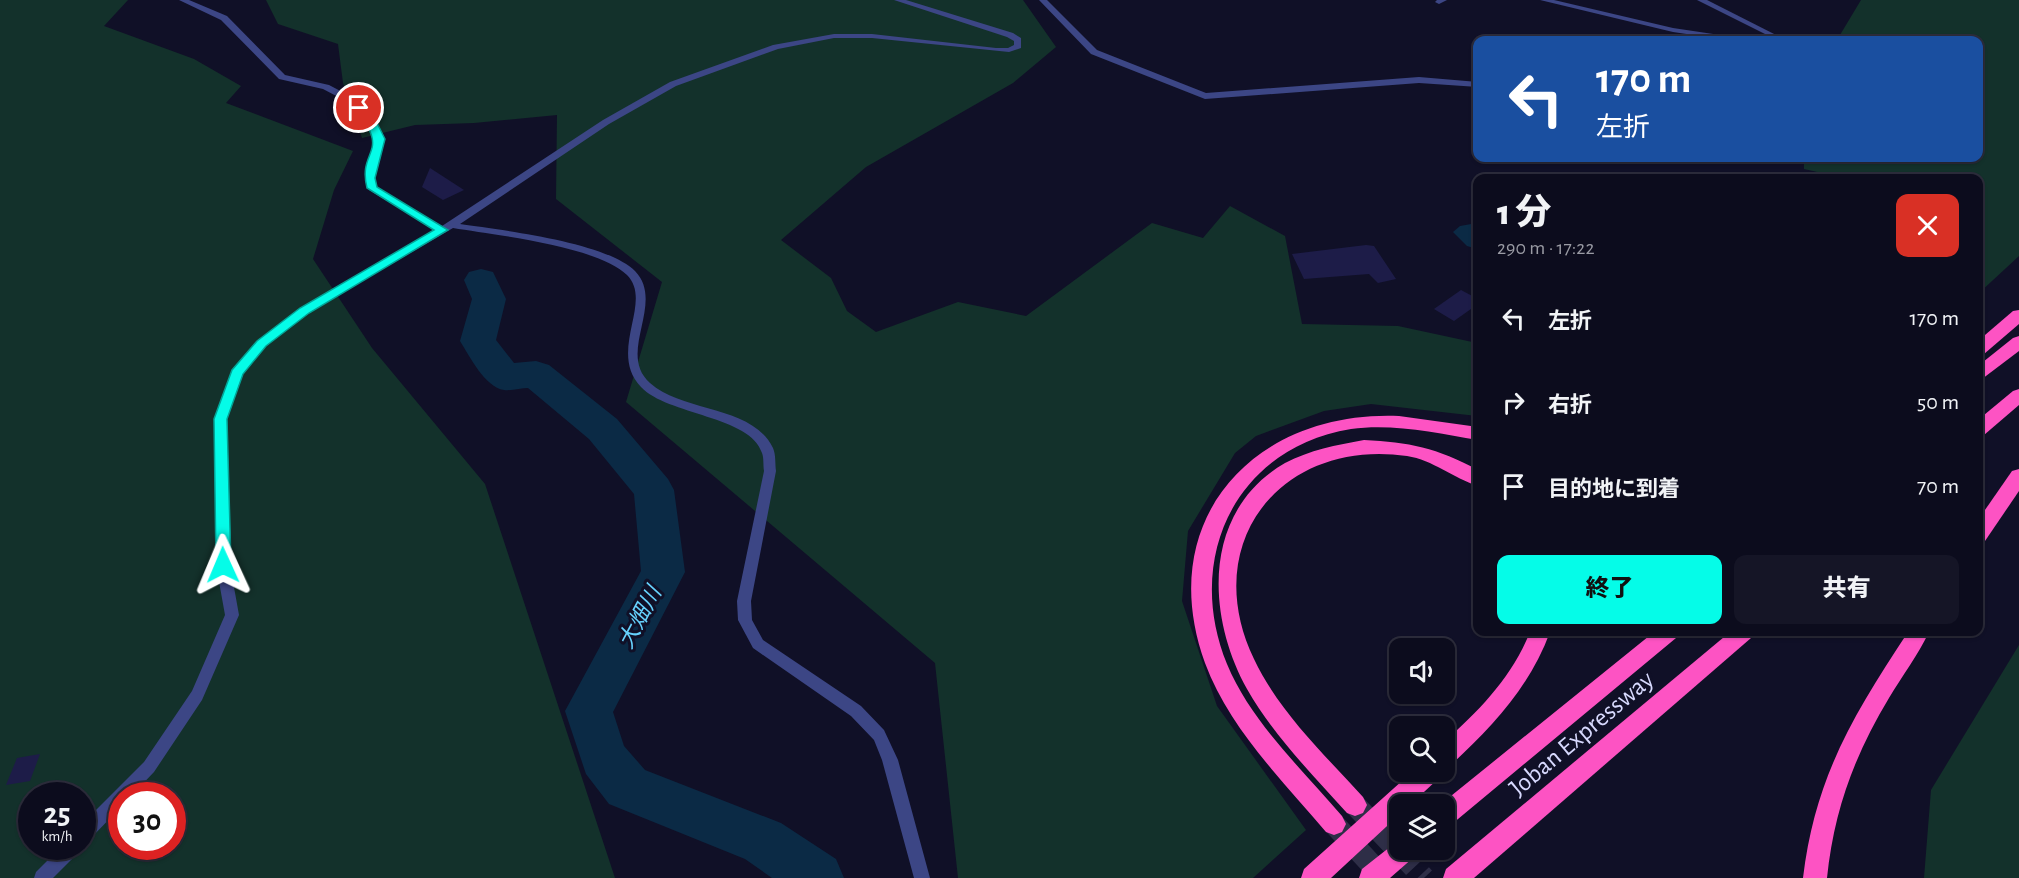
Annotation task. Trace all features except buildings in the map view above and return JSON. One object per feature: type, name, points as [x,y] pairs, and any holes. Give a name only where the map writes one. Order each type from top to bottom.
[{"type":"highway","points":[[1983,346],[2019,315]]},
{"type":"highway","points":[[1983,372],[2019,342]]},
{"type":"highway","points":[[1983,426],[2019,394]]},
{"type":"highway","points":[[1334,824],[1236,701],[1216,663],[1204,622],[1201,587],[1202,556],[1210,528],[1235,483],[1254,465],[1300,438],[1350,423],[1382,422],[1425,425],[1473,433]]},
{"type":"highway","points":[[1355,805],[1296,739],[1259,689],[1234,636],[1227,585],[1228,563],[1237,533],[1266,486],[1286,470],[1334,450],[1357,447],[1408,450],[1431,456],[1473,477]]},
{"type":"highway","points":[[1983,529],[2019,476]]},
{"type":"highway","points":[[1455,747],[1488,718],[1510,689],[1527,662],[1538,636]]},
{"type":"highway","name":"Joban Expressway","points":[[1455,807],[1664,636]]},
{"type":"highway","name":"Joban Expressway","points":[[1455,878],[1739,636]]},
{"type":"highway","points":[[1815,878],[1822,819],[1836,773],[1862,722],[1916,636]]},
{"type":"highway","points":[[1313,878],[1418,782]]},
{"type":"highway","points":[[1371,878],[1392,860]]},
{"type":"street","points":[[183,0],[224,18],[282,77],[326,87],[347,98],[370,119],[380,139],[370,178],[372,188],[446,228],[582,250],[609,260],[632,273],[641,289],[641,304],[631,343],[631,364],[645,385],[668,398],[743,426],[760,437],[768,450],[770,471],[744,601],[745,620],[758,644],[856,711],[879,735],[890,760],[922,878]]},
{"type":"street","points":[[134,782],[149,766],[197,695],[232,615],[223,565],[221,419],[237,373],[261,344],[304,310],[446,228],[606,122],[673,84],[776,47],[834,36],[862,36],[996,50],[1009,50],[1018,46],[1018,40],[1010,35],[898,0]]},
{"type":"street","points":[[1042,0],[1094,52],[1205,96],[1419,80],[1473,85]]},
{"type":"street","points":[[1544,0],[1673,30],[1713,36]]},
{"type":"street","points":[[1701,0],[1774,36]]},
{"type":"street","points":[[96,822],[108,809]]},
{"type":"street","points":[[42,878],[59,860]]},
{"type":"green space","points":[[0,0],[128,0],[104,26],[194,59],[241,86],[226,103],[353,151],[334,190],[313,259],[372,348],[485,484],[615,878],[0,878]]},
{"type":"green space","points":[[266,0],[1023,0],[1056,47],[1013,83],[866,167],[781,240],[831,278],[847,311],[876,332],[958,302],[1026,316],[1152,223],[1203,238],[1230,206],[1285,236],[1302,324],[1398,326],[1473,342],[1473,416],[1371,404],[1324,411],[1256,436],[1235,453],[1188,531],[1182,601],[1217,706],[1306,830],[1253,878],[958,878],[935,663],[626,402],[662,282],[556,199],[557,115],[474,123],[415,125],[362,138],[343,83],[338,44],[278,24]]},
{"type":"green space","points":[[1861,0],[2019,0],[2019,256],[1983,289],[1983,174],[1826,174],[1804,169],[1804,162],[1983,162],[1983,36],[1839,36]]},
{"type":"green space","points":[[2019,645],[2019,878],[1924,878],[1931,790]]},
{"type":"water","points":[[1473,224],[1473,248],[1467,246],[1453,232],[1460,226]]},
{"type":"waterway","name":"大畑川","points":[[481,280],[489,299],[478,341],[505,377],[536,374],[603,429],[654,490],[663,572],[589,711],[603,758],[627,787],[763,841],[817,878]]},
{"type":"tunnel","points":[[1355,805],[1424,878]]},
{"type":"tunnel","points":[[1334,824],[1384,878]]},
{"type":"route","points":[[223,565],[221,419],[237,373],[261,344],[304,310],[442,230],[372,188],[370,178],[380,139],[370,119],[359,108]]}]
